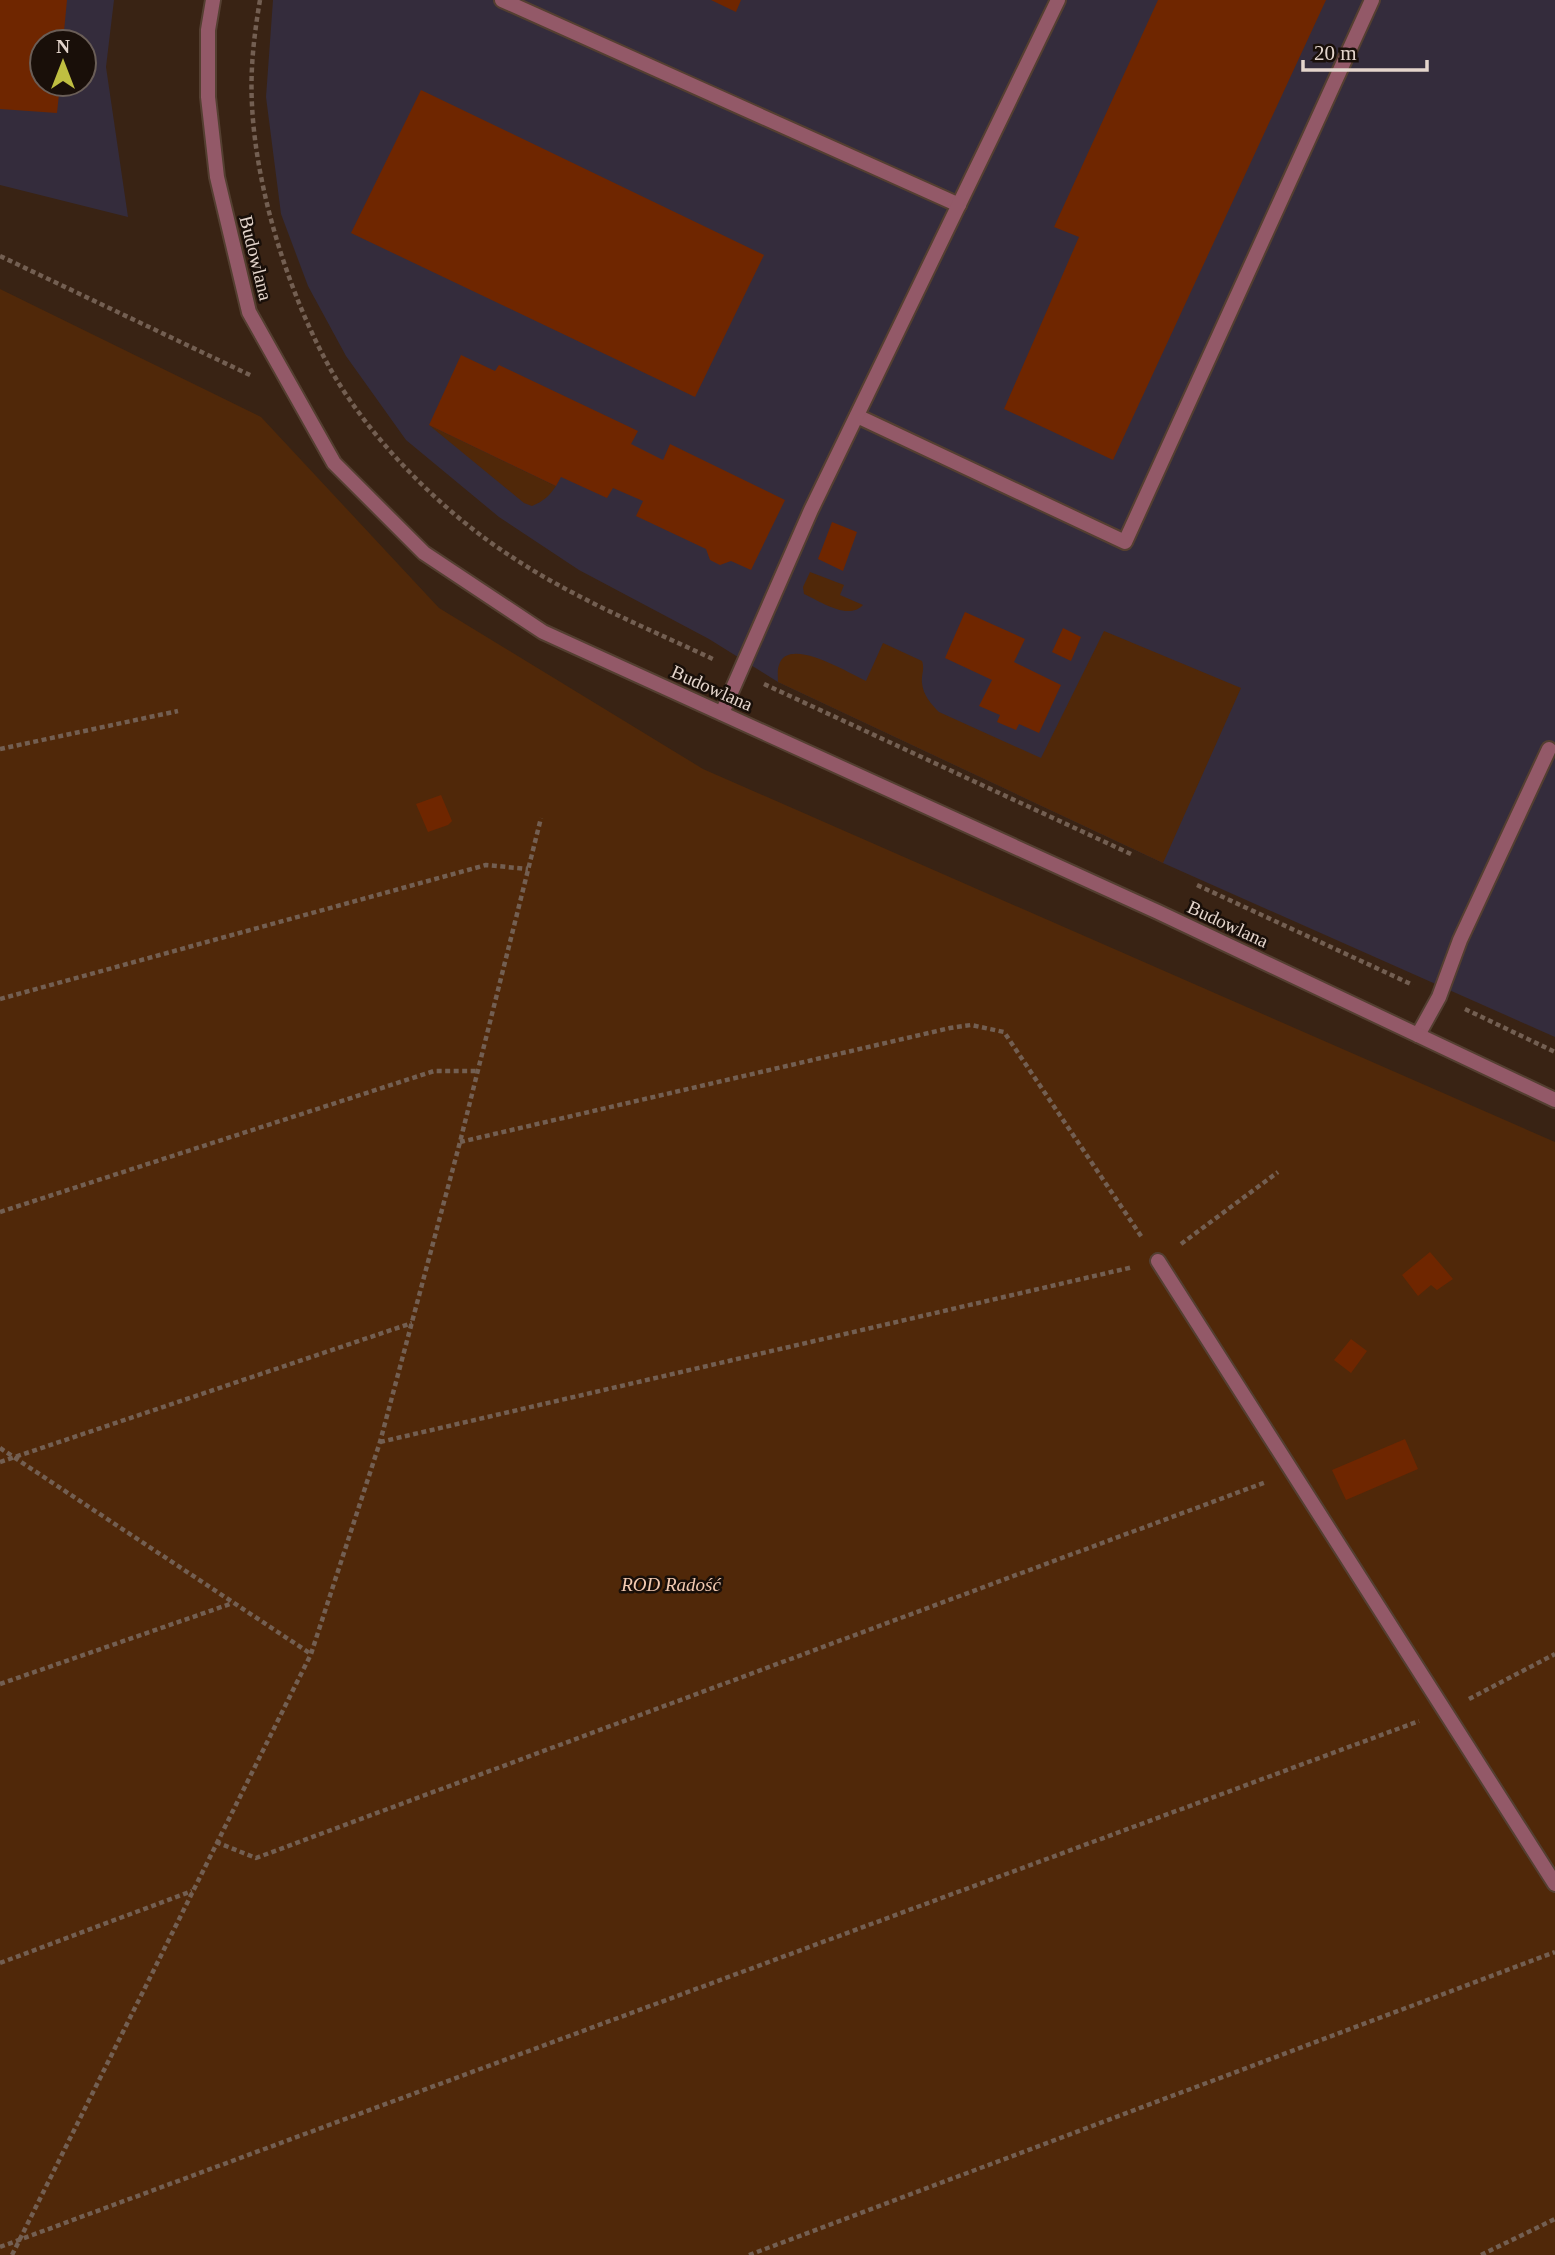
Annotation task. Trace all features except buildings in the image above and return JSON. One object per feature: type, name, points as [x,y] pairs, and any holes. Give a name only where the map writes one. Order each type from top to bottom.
[{"type":"street","name":"Budowlana","points":[[213,0],[208,30],[208,97],[217,177],[249,312],[334,463],[424,553],[543,632],[1158,912],[1555,1100]]},
{"type":"street","points":[[502,0],[959,205]]},
{"type":"street","points":[[722,713],[811,510],[1058,0]]},
{"type":"street","points":[[857,416],[1125,542],[1372,0]]},
{"type":"street","points":[[1418,1035],[1439,997],[1460,940],[1549,748]]},
{"type":"street","points":[[1158,1261],[1555,1884]]},
{"type":"path","points":[[260,0],[253,44],[251,104],[256,149],[284,261],[307,321],[335,377],[369,425],[412,475],[511,557],[581,596],[740,673],[1133,855]]},
{"type":"path","points":[[0,256],[297,397]]},
{"type":"path","points":[[0,749],[178,710]]},
{"type":"path","points":[[12,2255],[311,1654],[380,1442],[460,1142],[541,818]]},
{"type":"path","points":[[0,999],[486,865],[528,869]]},
{"type":"path","points":[[1197,885],[1555,1052]]},
{"type":"path","points":[[460,1142],[971,1025],[1004,1032],[1158,1261]]},
{"type":"path","points":[[0,1212],[434,1071],[477,1071]]},
{"type":"path","points":[[380,1442],[1158,1261],[1278,1172]]},
{"type":"path","points":[[0,1462],[412,1323]]},
{"type":"path","points":[[0,1448],[311,1654]]},
{"type":"path","points":[[216,1842],[256,1858],[1293,1472]]},
{"type":"path","points":[[0,1684],[233,1603]]},
{"type":"path","points":[[0,2246],[1445,1711],[1555,1654]]},
{"type":"path","points":[[0,1963],[192,1891]]},
{"type":"path","points":[[749,2255],[1555,1952]]},
{"type":"path","points":[[1480,2255],[1555,2219]]},
{"type":"shaded area","points":[[0,0],[114,0],[106,67],[128,217],[0,185]]},
{"type":"shaded area","points":[[273,0],[1555,0],[1555,1037],[1163,863],[778,682],[709,639],[579,570],[499,517],[406,440],[346,356],[308,286],[281,214],[266,97]]},
{"type":"green space","name":"ROD Radość","points":[[0,289],[261,417],[439,608],[703,769],[1555,1142],[1555,2255],[0,2255]]},
{"type":"green space","points":[[429,425],[556,486],[546,498],[536,504],[532,506],[524,503]]},
{"type":"green space","points":[[810,572],[844,585],[840,595],[863,605],[850,611],[842,610],[804,594],[803,587]]},
{"type":"green space","points":[[1104,631],[1241,688],[1163,863],[778,682],[779,665],[785,657],[794,654],[820,659],[866,681],[883,643],[922,661],[924,691],[939,712],[1041,758]]}]
